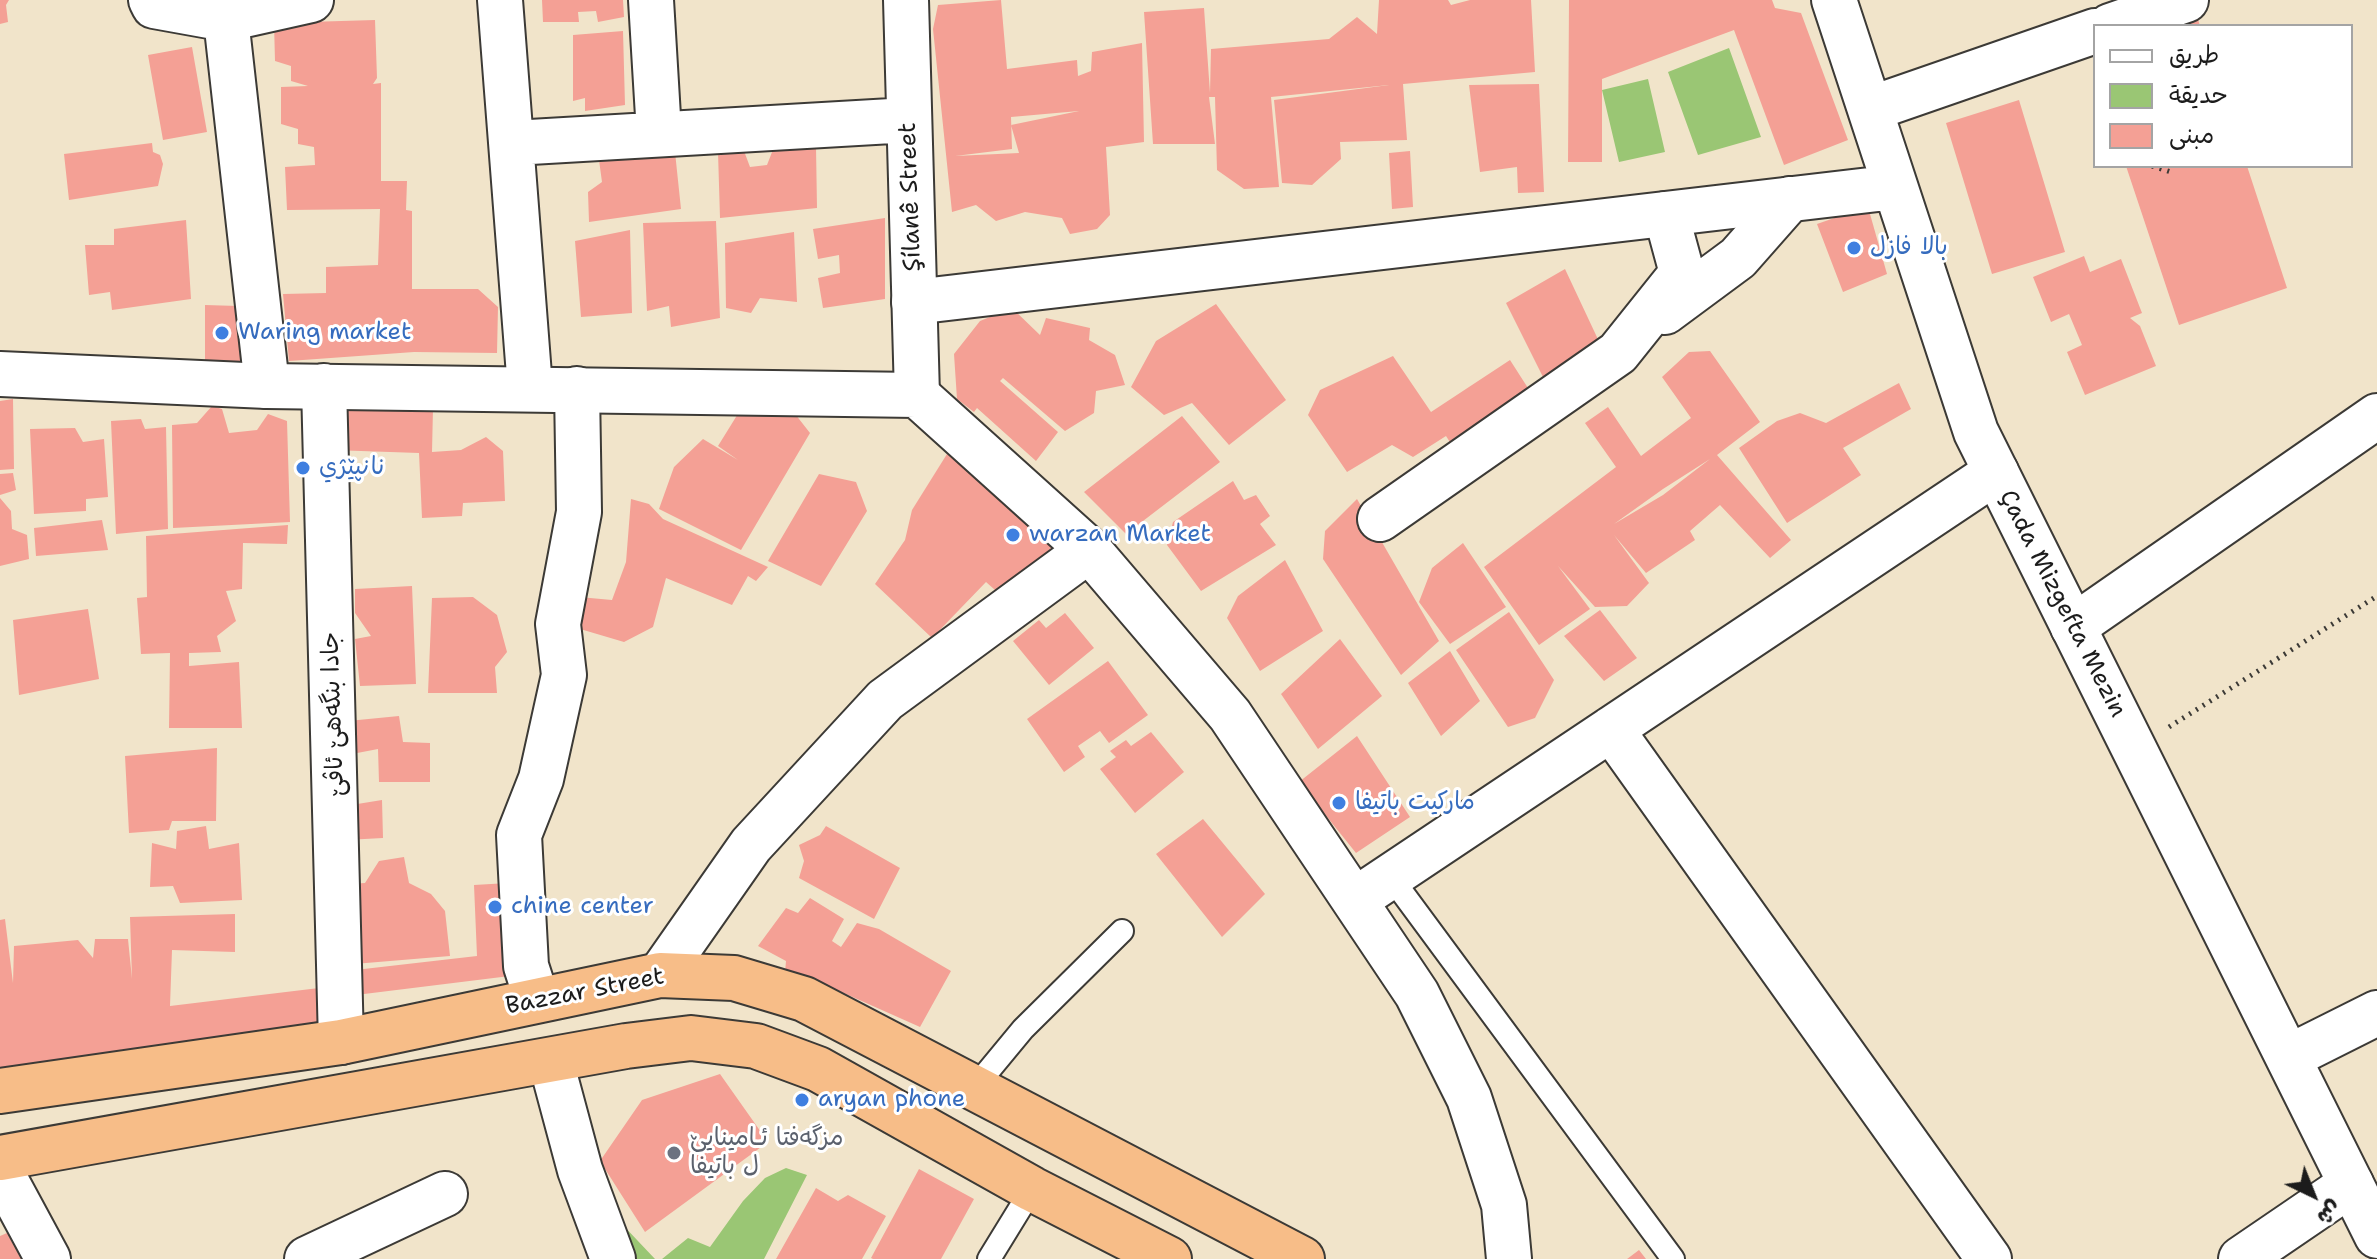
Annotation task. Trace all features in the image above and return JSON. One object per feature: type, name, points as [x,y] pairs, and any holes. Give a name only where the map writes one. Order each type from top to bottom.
[{"type":"highway","name":"Bazzar Street","points":[[0,1091],[341,1042],[660,975],[722,977],[770,987],[804,999],[1302,1259]]},
{"type":"highway","points":[[0,1158],[551,1062],[626,1046],[691,1038],[756,1046],[818,1069],[1046,1196],[1169,1259]]},
{"type":"highway","points":[[1046,1196],[1092,1147]]},
{"type":"street","points":[[151,0],[154,6],[226,19],[311,0]]},
{"type":"street","points":[[500,0],[530,388]]},
{"type":"street","points":[[651,0],[659,133]]},
{"type":"street","name":"Şílanê Street","points":[[905,0],[917,395]]},
{"type":"street","name":"Çada Mizgefta Mezin","points":[[1834,0],[1976,432],[2377,1236]]},
{"type":"street","points":[[2116,24],[2186,0]]},
{"type":"street","points":[[226,19],[267,386]]},
{"type":"street","points":[[1870,109],[2093,32]]},
{"type":"street","points":[[513,143],[909,120]]},
{"type":"street","points":[[914,302],[1895,187]]},
{"type":"street","points":[[1641,324],[1677,306],[1738,258],[1790,199]]},
{"type":"street","points":[[1380,519],[1618,353],[1682,273],[1666,214]]},
{"type":"street","points":[[0,374],[267,386],[917,395],[1089,550],[1230,715],[1417,994],[1469,1098],[1504,1205],[1509,1259]]},
{"type":"street","name":"جادا بنگەهێ ئاڤێ","points":[[324,386],[341,1042]]},
{"type":"street","points":[[537,1000],[526,966],[519,835],[541,779],[564,675],[558,624],[579,512],[577,389]]},
{"type":"street","points":[[2073,627],[2377,416]]},
{"type":"street","points":[[1355,900],[1996,472]]},
{"type":"street","points":[[660,975],[751,845],[885,700],[1089,550]]},
{"type":"street","points":[[1611,729],[1989,1259]]},
{"type":"street","points":[[2289,1057],[2377,1013]]},
{"type":"street","points":[[551,1062],[580,1170],[613,1259]]},
{"type":"street","points":[[0,1170],[48,1259]]},
{"type":"street","points":[[2241,1259],[2351,1184]]},
{"type":"street","points":[[307,1259],[445,1194]]},
{"type":"lane","points":[[1390,876],[1673,1259]]},
{"type":"lane","points":[[975,1087],[1023,1029],[1122,931]]},
{"type":"lane","points":[[989,1259],[1046,1196]]},
{"type":"path","points":[[2158,168],[2174,173]]},
{"type":"path","points":[[2134,749],[2377,596]]},
{"type":"green space","points":[[1729,48],[1761,137],[1698,155],[1668,72]]},
{"type":"green space","points":[[1648,79],[1665,152],[1619,162],[1602,90]]},
{"type":"green space","points":[[786,1168],[807,1175],[764,1259],[662,1259],[688,1238],[710,1247],[743,1201],[765,1178]]},
{"type":"green space","points":[[620,1222],[655,1259],[632,1259]]},
{"type":"building","points":[[0,0],[9,0],[6,5],[8,22],[0,24]]},
{"type":"building","points":[[542,0],[623,0],[624,17],[598,22],[596,11],[578,12],[579,22],[543,22]]},
{"type":"building","points":[[1001,0],[1007,69],[1077,60],[1078,76],[1091,71],[1092,52],[1142,43],[1144,142],[1106,147],[1110,215],[1097,229],[1070,234],[1062,218],[1025,212],[996,221],[976,205],[952,212],[933,29],[938,5]],"holes":[[[1079,111],[1011,125],[1011,117]],[[1011,126],[1019,153],[955,156],[1012,149]]]},
{"type":"building","points":[[1379,0],[1448,0],[1451,5],[1470,0],[1531,0],[1535,72],[1403,84],[1407,140],[1340,142],[1341,159],[1312,185],[1282,183],[1274,100],[1389,85],[1271,97],[1279,187],[1244,189],[1217,170],[1215,97],[1209,97],[1215,144],[1153,144],[1144,12],[1204,8],[1210,93],[1211,49],[1329,39],[1357,17],[1377,34]]},
{"type":"building","points":[[1569,0],[1772,0],[1775,8],[1801,13],[1848,140],[1784,165],[1734,30],[1602,79],[1602,162],[1568,162]]},
{"type":"building","points":[[2197,16],[2199,24],[2173,24]]},
{"type":"building","points":[[375,20],[377,78],[373,84],[381,83],[381,181],[407,181],[406,210],[412,211],[412,289],[478,289],[498,307],[497,353],[414,352],[289,361],[283,294],[326,293],[326,267],[378,265],[380,209],[287,210],[285,167],[315,165],[314,147],[298,144],[298,129],[281,124],[281,87],[308,86],[291,81],[291,66],[275,61],[274,23]]},
{"type":"building","points":[[623,31],[625,105],[585,111],[585,98],[573,101],[573,35]]},
{"type":"building","points":[[192,47],[207,132],[163,140],[148,55]]},
{"type":"building","points":[[1539,84],[1544,192],[1518,193],[1517,167],[1480,172],[1469,85]]},
{"type":"building","points":[[2019,100],[2065,252],[1992,274],[1946,123]]},
{"type":"building","points":[[152,143],[153,152],[160,155],[163,164],[158,186],[69,200],[64,154]]},
{"type":"building","points":[[774,147],[816,147],[817,208],[720,218],[718,152],[744,151],[750,167],[767,165]]},
{"type":"building","points":[[1410,151],[1413,207],[1392,209],[1389,153]]},
{"type":"building","points":[[675,152],[681,209],[589,222],[588,192],[602,182],[599,160]]},
{"type":"building","points":[[2127,168],[2248,168],[2287,288],[2179,325]]},
{"type":"building","points":[[1863,208],[1870,214],[1887,274],[1843,292],[1817,224]]},
{"type":"building","points":[[885,218],[885,299],[823,308],[818,278],[840,273],[839,255],[818,259],[813,229]]},
{"type":"building","points":[[186,220],[191,299],[112,310],[110,292],[89,295],[85,245],[114,245],[114,229]]},
{"type":"building","points":[[716,221],[720,318],[671,327],[669,306],[647,311],[643,223]]},
{"type":"building","points":[[630,230],[632,313],[581,317],[575,241]]},
{"type":"building","points":[[794,232],[797,302],[760,298],[751,313],[726,308],[725,243]]},
{"type":"building","points":[[2084,256],[2090,272],[2121,259],[2142,313],[2130,318],[2140,326],[2156,366],[2085,395],[2067,352],[2082,345],[2069,314],[2051,322],[2033,277]]},
{"type":"building","points":[[1565,269],[1603,350],[1548,387],[1506,303]]},
{"type":"building","points":[[1216,304],[1286,400],[1229,445],[1192,403],[1164,415],[1131,387],[1156,341]]},
{"type":"building","name":"Waring market","points":[[205,305],[238,306],[241,361],[205,361]]},
{"type":"building","points":[[1012,308],[1040,335],[1046,318],[1090,328],[1089,340],[1115,355],[1125,385],[1096,391],[1094,413],[1065,431],[1003,378],[1000,381],[1058,432],[1036,461],[977,408],[974,412],[957,399],[954,354],[980,321]]},
{"type":"building","points":[[1710,351],[1760,422],[1717,455],[1791,540],[1770,558],[1720,505],[1690,531],[1695,540],[1646,573],[1614,535],[1649,583],[1627,606],[1595,607],[1558,566],[1590,609],[1539,645],[1484,567],[1616,467],[1585,423],[1608,407],[1641,456],[1691,418],[1662,377],[1689,352]],"holes":[[[1710,459],[1663,495],[1614,524]]]},
{"type":"building","points":[[1393,356],[1431,412],[1510,360],[1535,399],[1457,453],[1446,436],[1413,457],[1392,445],[1347,472],[1308,415],[1320,390]]},
{"type":"building","points":[[1899,383],[1911,409],[1843,448],[1861,475],[1787,523],[1739,448],[1777,421],[1800,413],[1826,423]]},
{"type":"building","points":[[13,399],[14,469],[0,470],[0,401]]},
{"type":"building","points":[[744,404],[792,410],[810,433],[741,550],[659,509],[674,467],[703,439],[738,460],[718,446]]},
{"type":"building","points":[[212,406],[222,409],[229,433],[257,430],[268,414],[287,421],[290,522],[173,528],[172,425],[197,423]]},
{"type":"building","points":[[332,406],[433,408],[432,452],[461,450],[486,437],[503,451],[505,501],[463,503],[462,516],[422,518],[419,453],[332,450]]},
{"type":"building","points":[[1182,416],[1220,462],[1126,534],[1084,492]]},
{"type":"building","points":[[141,419],[145,429],[166,427],[168,529],[116,534],[111,421]]},
{"type":"building","points":[[75,428],[83,442],[104,439],[108,497],[86,499],[86,511],[34,514],[30,429]]},
{"type":"building","points":[[947,454],[1004,497],[1054,545],[1004,598],[986,582],[932,638],[875,584],[905,540],[912,510]]},
{"type":"building","points":[[13,473],[16,490],[0,495],[0,474]]},
{"type":"building","points":[[819,474],[856,482],[867,511],[821,586],[768,561]]},
{"type":"building","points":[[1233,481],[1244,500],[1256,495],[1270,516],[1260,524],[1276,545],[1201,591],[1167,545],[1173,522]]},
{"type":"building","points":[[0,498],[11,511],[12,529],[27,535],[29,559],[0,566]]},
{"type":"building","points":[[631,499],[649,504],[663,519],[768,567],[756,581],[748,576],[732,605],[666,578],[653,627],[624,642],[570,626],[579,597],[612,600],[626,562]]},
{"type":"building","points":[[1357,499],[1439,641],[1401,675],[1323,559],[1325,531]]},
{"type":"building","points":[[102,520],[108,550],[36,556],[34,528]]},
{"type":"building","points":[[288,525],[287,544],[243,543],[242,589],[226,591],[236,621],[217,636],[221,652],[189,653],[189,666],[239,662],[242,728],[169,728],[170,653],[141,654],[137,598],[147,597],[146,536]]},
{"type":"building","points":[[1463,543],[1506,607],[1450,644],[1419,602],[1432,568]]},
{"type":"building","points":[[1285,560],[1323,631],[1260,671],[1227,618],[1238,596]]},
{"type":"building","points":[[412,586],[416,684],[360,686],[355,639],[371,636],[355,613],[355,589]]},
{"type":"building","points":[[473,597],[497,615],[507,652],[495,667],[497,693],[428,693],[432,598]]},
{"type":"building","points":[[88,609],[99,679],[19,695],[13,620]]},
{"type":"building","points":[[1600,610],[1637,658],[1604,681],[1564,636]]},
{"type":"building","points":[[1509,612],[1554,680],[1535,718],[1508,727],[1456,650]]},
{"type":"building","points":[[1065,613],[1094,648],[1049,685],[1013,641],[1039,620],[1046,628]]},
{"type":"building","points":[[1340,639],[1382,696],[1318,749],[1281,694]]},
{"type":"building","points":[[1450,651],[1480,701],[1441,736],[1408,683]]},
{"type":"building","points":[[1108,661],[1148,715],[1109,743],[1100,731],[1078,746],[1085,757],[1064,772],[1027,719]]},
{"type":"building","points":[[399,716],[403,742],[430,743],[430,782],[379,782],[378,749],[352,754],[348,721]]},
{"type":"building","points":[[1151,732],[1184,772],[1135,813],[1100,769],[1116,757],[1110,751],[1126,740],[1131,746]]},
{"type":"building","points":[[1357,736],[1410,817],[1356,853],[1299,782]]},
{"type":"building","points":[[217,748],[216,821],[172,821],[169,830],[129,833],[125,756]]},
{"type":"building","points":[[382,800],[383,838],[346,840],[345,806]]},
{"type":"building","points":[[1203,819],[1265,894],[1222,937],[1156,854]]},
{"type":"building","points":[[206,826],[209,849],[239,843],[242,900],[180,903],[173,886],[150,887],[152,843],[176,849],[177,831]]},
{"type":"building","points":[[826,826],[900,868],[874,919],[799,878],[804,861],[799,845],[820,835]]},
{"type":"building","points":[[404,857],[409,883],[431,894],[445,911],[450,956],[354,964],[348,884],[365,883],[379,861]]},
{"type":"building","points":[[508,883],[518,975],[356,995],[355,970],[477,956],[474,885]]},
{"type":"building","points":[[810,898],[844,919],[832,941],[841,947],[857,923],[879,929],[951,971],[920,1027],[819,982],[816,987],[785,973],[786,961],[758,946],[786,908],[798,913]]},
{"type":"building","points":[[235,914],[235,952],[172,950],[170,1006],[319,988],[321,1025],[120,1050],[121,1056],[0,1072],[0,920],[5,919],[13,983],[14,946],[78,940],[93,958],[95,939],[128,939],[132,979],[130,917]]},
{"type":"building","points":[[720,1074],[768,1142],[645,1232],[600,1161],[642,1100]]},
{"type":"building","points":[[919,1169],[974,1199],[941,1259],[871,1258]]},
{"type":"building","points":[[816,1188],[838,1201],[848,1195],[886,1216],[862,1259],[776,1259]]},
{"type":"building","points":[[7,1233],[21,1259],[0,1259],[0,1236]]},
{"type":"building","points":[[1639,1250],[1646,1259],[1627,1259]]},
{"type":"place","name":"بالا فازل","points":[[1854,248]]},
{"type":"place","name":"Waring market","points":[[222,333]]},
{"type":"place","name":"نانپێژي","points":[[303,468]]},
{"type":"place","name":"warzan Market","points":[[1013,535]]},
{"type":"place","name":"ماركيت باتيفا","points":[[1339,803]]},
{"type":"place","name":"chine center","points":[[495,907]]},
{"type":"place","name":"aryan phone","points":[[802,1100]]},
{"type":"place","name":"مزگەفتا ئـامینایێ ل باتیفا","points":[[674,1153]]}]
